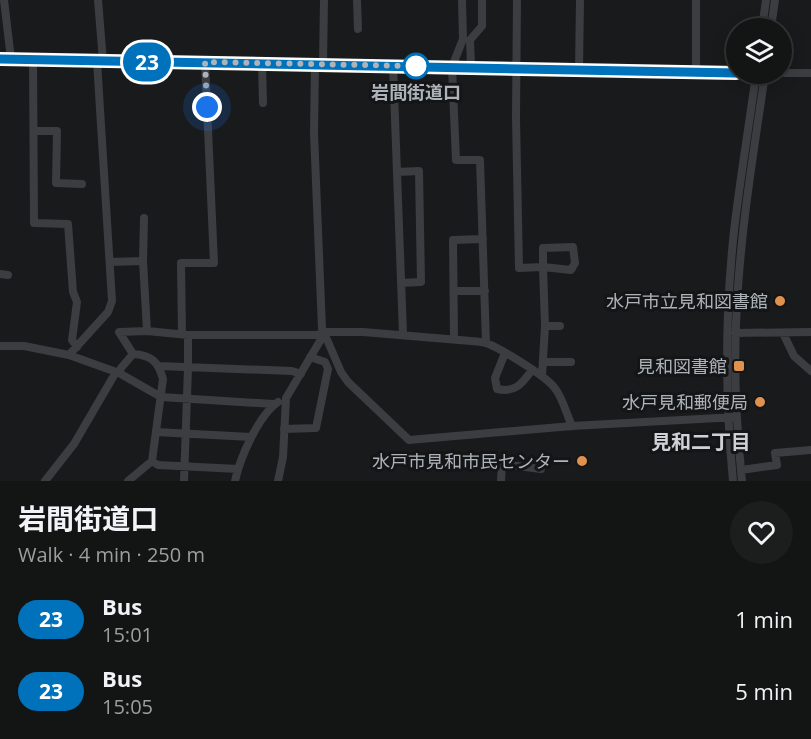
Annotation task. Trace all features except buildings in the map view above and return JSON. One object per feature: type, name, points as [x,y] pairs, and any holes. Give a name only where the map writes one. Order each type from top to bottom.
[{"type":"street","points":[[4,0],[11,59]]},
{"type":"street","points":[[69,355],[111,307],[98,0]]},
{"type":"street","points":[[324,0],[314,133],[323,333],[348,382],[409,440],[572,426],[732,417]]},
{"type":"street","points":[[357,0],[358,29]]},
{"type":"street","points":[[462,0],[463,39],[452,67],[456,160],[480,160],[486,343]]},
{"type":"street","points":[[471,67],[470,40],[482,26],[482,0]]},
{"type":"street","points":[[517,0],[519,267],[543,267],[545,326],[542,376]]},
{"type":"street","points":[[579,70],[580,0]]},
{"type":"street","points":[[696,0],[696,73]]},
{"type":"street","points":[[763,18],[766,0]]},
{"type":"street","points":[[772,18],[775,0]]},
{"type":"street","points":[[0,59],[726,73]]},
{"type":"street","points":[[33,59],[34,222],[68,224],[73,292],[77,302],[72,340],[77,347]]},
{"type":"street","points":[[184,481],[188,368],[181,263],[214,262],[205,62]]},
{"type":"street","points":[[262,63],[263,103]]},
{"type":"street","points":[[393,65],[403,334]]},
{"type":"street","points":[[792,73],[811,73]]},
{"type":"street","points":[[742,481],[732,417],[727,363],[730,270],[755,84]]},
{"type":"street","points":[[733,481],[732,417],[735,333],[743,232],[764,84]]},
{"type":"street","points":[[34,131],[57,131],[56,183],[82,184]]},
{"type":"street","points":[[397,172],[419,171],[421,282],[401,283]]},
{"type":"street","points":[[144,218],[143,261],[147,331]]},
{"type":"street","points":[[454,338],[453,240],[483,239]]},
{"type":"street","points":[[110,262],[143,261]]},
{"type":"street","points":[[455,291],[484,291]]},
{"type":"street","points":[[545,326],[560,326]]},
{"type":"street","points":[[132,354],[119,332],[403,334],[486,343],[542,376],[554,386],[572,426]]},
{"type":"street","points":[[735,333],[811,332]]},
{"type":"street","points":[[278,481],[283,457],[286,398],[323,333]]},
{"type":"street","points":[[783,333],[794,356],[811,371]]},
{"type":"street","points":[[0,346],[32,347],[69,355],[118,372],[161,397],[274,404]]},
{"type":"street","points":[[505,353],[495,378],[497,389],[505,391],[516,389],[532,370]]},
{"type":"street","points":[[128,481],[152,461],[163,379],[159,366],[153,359],[132,354]]},
{"type":"street","points":[[45,481],[74,444],[118,372],[132,354]]},
{"type":"street","points":[[284,429],[316,428],[328,369],[325,362],[310,357]]},
{"type":"street","points":[[543,362],[571,362]]},
{"type":"street","points":[[159,366],[292,371],[301,374]]},
{"type":"street","points":[[235,481],[251,437],[274,404],[286,398]]},
{"type":"street","points":[[156,432],[251,437]]},
{"type":"street","points":[[741,470],[777,465],[775,453],[811,450]]},
{"type":"street","points":[[152,461],[158,465],[238,469]]},
{"type":"street","points":[[501,481],[502,464],[541,469]]},
{"type":"bus line","name":"23","points":[[0,59],[726,73]]},
{"type":"place","name":"岩間街道口","points":[[416,66]]},
{"type":"place","name":"水戸市立見和図書館","points":[[780,301]]},
{"type":"place","name":"見和図書館","points":[[739,366]]},
{"type":"place","name":"水戸見和郵便局","points":[[760,402]]},
{"type":"place","name":"水戸市見和市民センター","points":[[582,461]]},
{"type":"district","name":"見和二丁目","points":[[701,441]]},
{"type":"route","points":[[207,107],[205,62],[416,66]]}]
